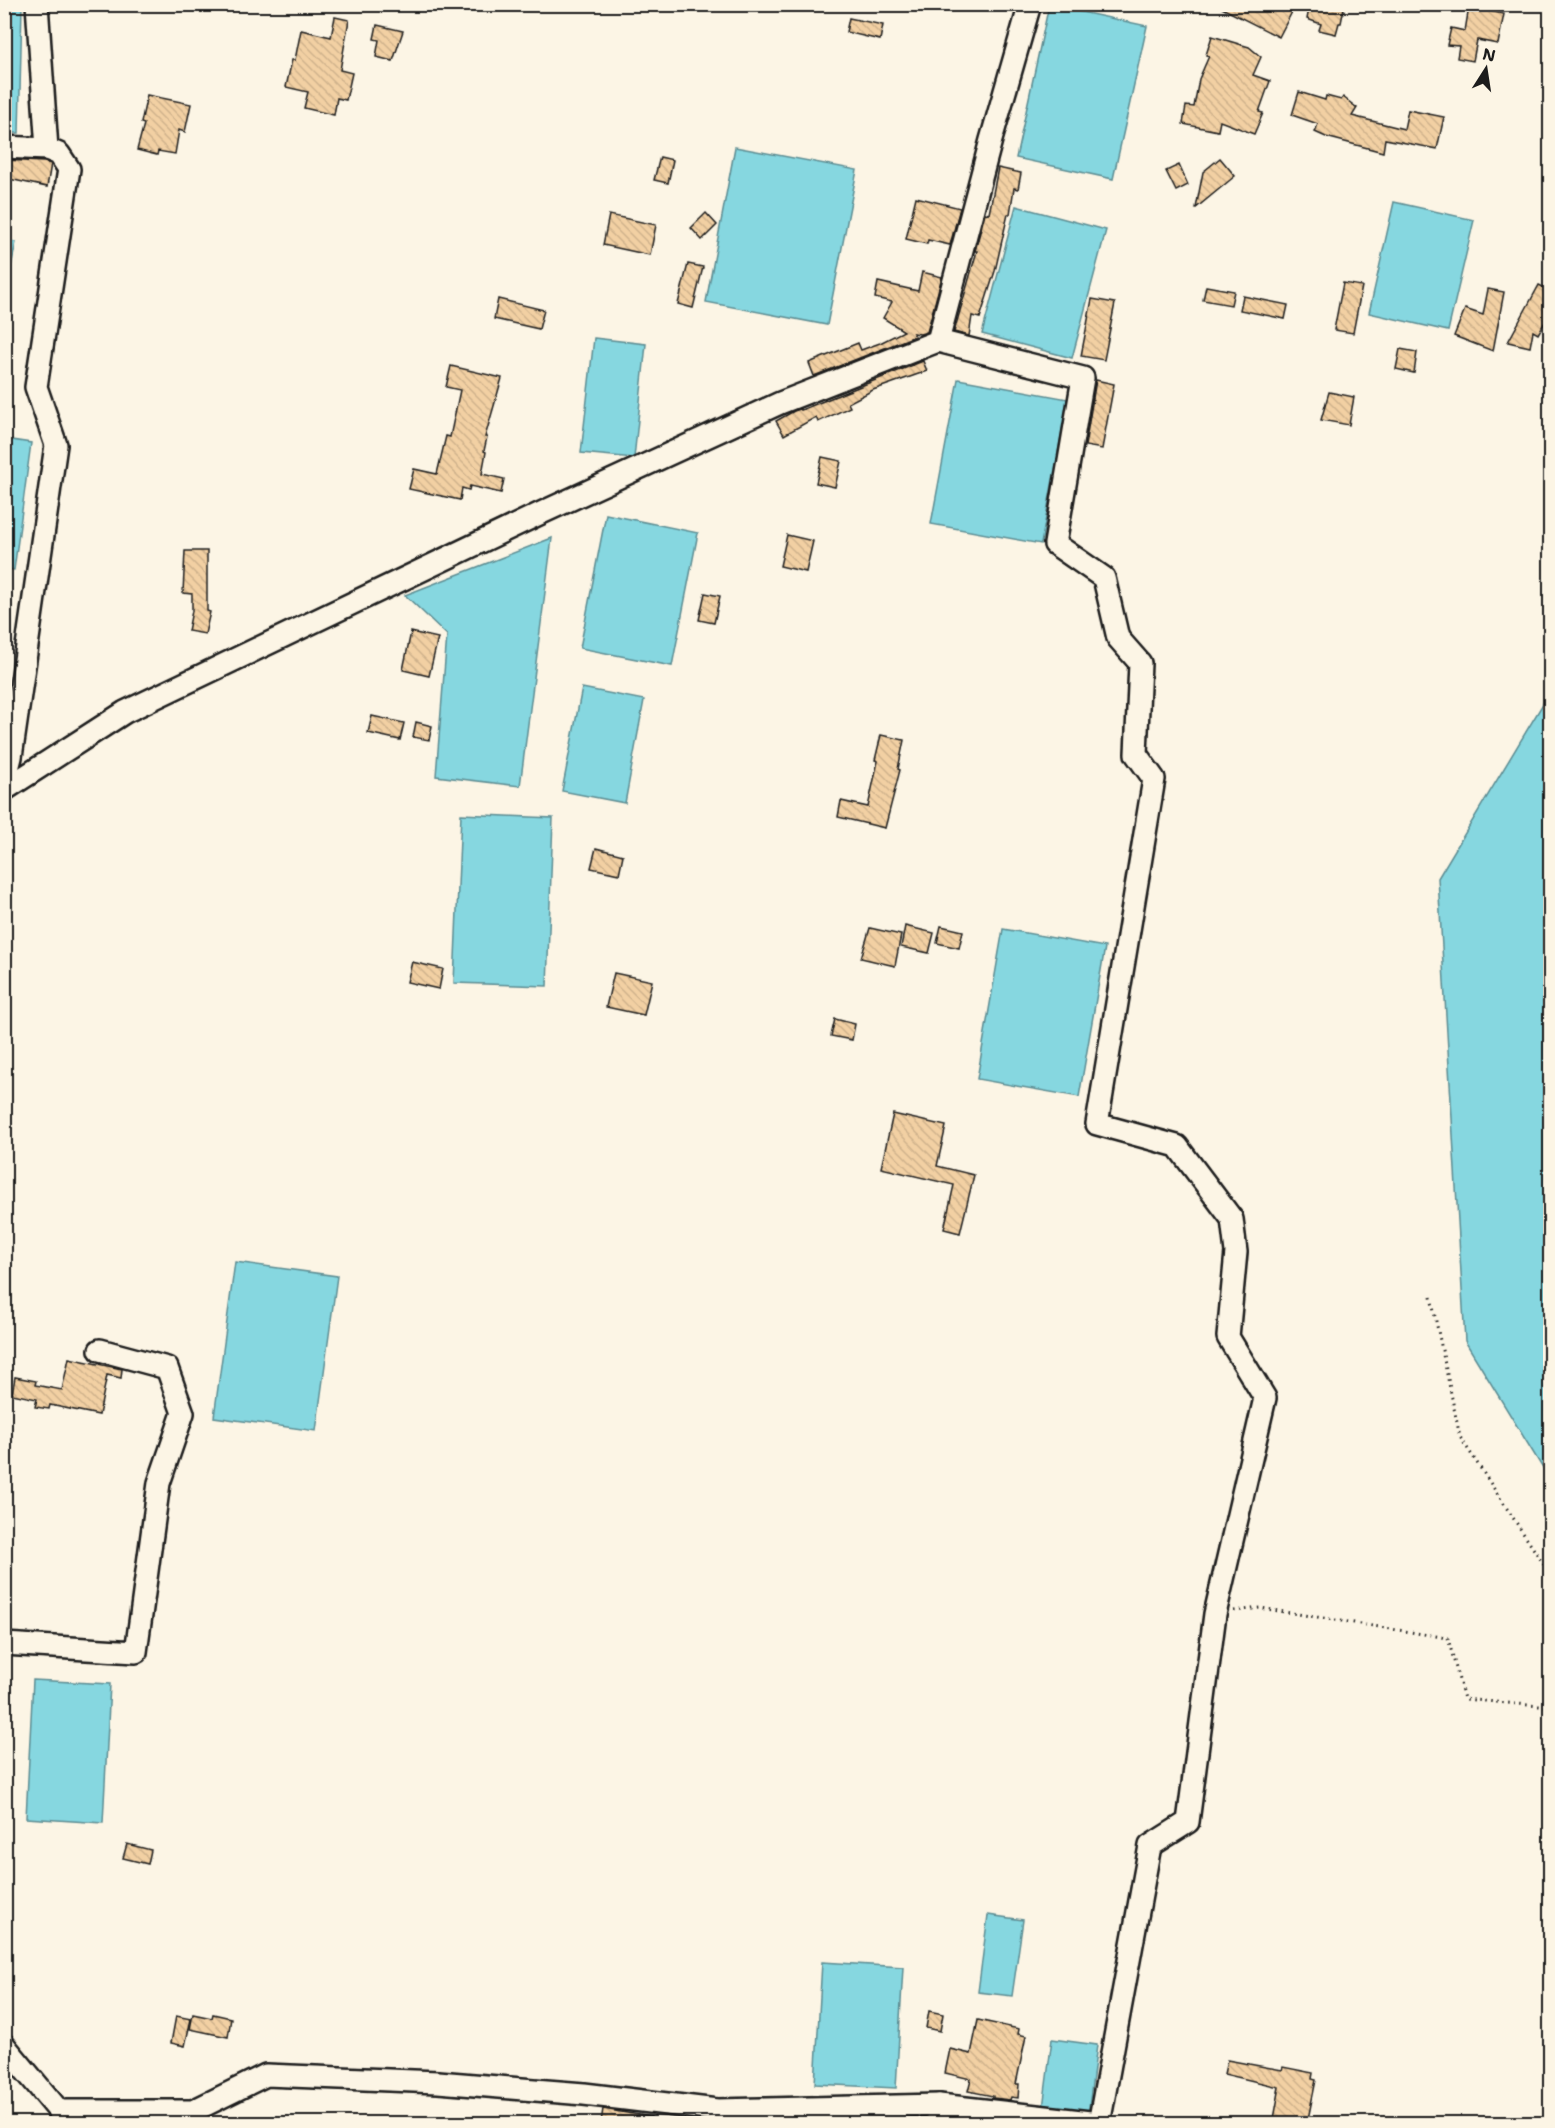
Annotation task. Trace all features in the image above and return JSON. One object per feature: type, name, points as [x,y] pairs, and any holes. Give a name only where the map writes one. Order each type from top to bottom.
[{"type":"street","points":[[38,4],[47,149]]},
{"type":"street","points":[[938,341],[991,140],[1030,4]]},
{"type":"street","points":[[4,147],[47,149],[59,154],[69,169],[36,387],[56,445],[4,788]]},
{"type":"street","points":[[4,788],[125,712],[539,514],[728,427],[938,341],[1083,378],[1054,544],[1104,578],[1118,638],[1140,663],[1136,754],[1154,779],[1097,1124],[1177,1146],[1232,1220],[1236,1252],[1228,1337],[1265,1398],[1215,1614],[1188,1822],[1150,1846],[1099,2123],[937,2114],[717,2110],[584,2094],[483,2086],[266,2075],[194,2110],[58,2117],[4,2046]]},
{"type":"street","points":[[4,1644],[136,1652],[159,1483],[183,1413],[167,1368],[100,1350]]},
{"type":"path","points":[[1431,1297],[1460,1437],[1551,1574]]},
{"type":"path","points":[[1215,1614],[1260,1608],[1448,1638],[1464,1699],[1551,1707]]},
{"type":"water","points":[[5,4],[22,5],[19,133],[5,133]]},
{"type":"water","points":[[1049,5],[1147,26],[1113,179],[1016,158]]},
{"type":"water","points":[[735,147],[857,170],[827,325],[706,302]]},
{"type":"water","points":[[1394,202],[1474,220],[1448,331],[1369,313]]},
{"type":"water","points":[[1016,206],[1106,230],[1072,358],[982,334]]},
{"type":"water","points":[[4,240],[16,242],[5,297]]},
{"type":"water","points":[[594,338],[646,344],[634,458],[581,453]]},
{"type":"water","points":[[958,379],[1068,399],[1041,544],[931,524]]},
{"type":"water","points":[[5,439],[31,443],[14,570],[5,569]]},
{"type":"water","points":[[606,514],[698,533],[672,666],[580,648]]},
{"type":"water","points":[[552,538],[520,786],[436,776],[447,635],[405,595]]},
{"type":"water","points":[[582,688],[644,700],[625,803],[562,791]]},
{"type":"water","points":[[1550,692],[1550,1480],[1465,1341],[1438,878]]},
{"type":"water","points":[[461,814],[553,818],[547,986],[454,983]]},
{"type":"water","points":[[1003,929],[1105,947],[1079,1097],[977,1079]]},
{"type":"water","points":[[235,1262],[337,1276],[316,1431],[214,1417]]},
{"type":"water","points":[[33,1680],[110,1684],[103,1823],[26,1818]]},
{"type":"water","points":[[988,1915],[1023,1920],[1012,1996],[978,1992]]},
{"type":"water","points":[[822,1962],[903,1967],[896,2088],[815,2084]]},
{"type":"water","points":[[1052,2039],[1097,2045],[1088,2115],[1043,2108]]},
{"type":"building","points":[[1214,4],[1296,4],[1279,37]]},
{"type":"building","points":[[1310,4],[1344,8],[1336,34],[1319,30],[1321,24],[1307,19]]},
{"type":"building","points":[[1469,7],[1504,14],[1498,44],[1477,40],[1473,61],[1457,58],[1459,46],[1447,45],[1451,28],[1465,31]]},
{"type":"building","points":[[335,17],[349,20],[340,70],[352,73],[346,100],[337,98],[334,115],[304,108],[308,92],[286,87],[292,60],[295,60],[301,30],[331,37]]},
{"type":"building","points":[[849,18],[883,25],[880,40],[846,32]]},
{"type":"building","points":[[377,25],[403,31],[393,61],[376,57],[379,40],[374,39]]},
{"type":"building","points":[[1212,36],[1249,47],[1261,57],[1253,75],[1270,81],[1259,112],[1263,113],[1254,134],[1220,121],[1218,131],[1183,124],[1186,106],[1194,107],[1199,79],[1209,56],[1206,55]]},
{"type":"building","points":[[1299,92],[1325,100],[1326,96],[1341,100],[1343,97],[1357,108],[1352,116],[1404,129],[1408,110],[1444,117],[1437,149],[1385,139],[1383,152],[1326,137],[1315,132],[1318,124],[1292,115]]},
{"type":"building","points":[[147,95],[191,104],[185,132],[179,130],[175,154],[158,151],[157,155],[137,150],[144,124],[141,123]]},
{"type":"building","points":[[660,157],[673,160],[668,183],[654,180]]},
{"type":"building","points":[[1220,158],[1235,176],[1196,208],[1203,172]]},
{"type":"building","points":[[4,160],[51,164],[47,187],[4,178]]},
{"type":"building","points":[[1179,165],[1188,185],[1176,191],[1166,171]]},
{"type":"building","points":[[998,168],[1021,173],[1018,189],[1014,188],[1010,214],[1008,214],[995,271],[980,318],[972,316],[969,336],[954,332],[977,251],[975,251],[985,213],[989,214]]},
{"type":"building","points":[[916,197],[960,208],[950,245],[928,240],[927,244],[906,239]]},
{"type":"building","points":[[706,213],[717,225],[702,240],[691,228]]},
{"type":"building","points":[[609,215],[656,225],[650,255],[603,245]]},
{"type":"building","points":[[688,264],[703,267],[693,308],[678,304]]},
{"type":"building","points":[[922,272],[942,277],[927,332],[913,333],[915,336],[814,376],[809,363],[858,343],[861,350],[904,331],[883,318],[892,302],[875,298],[878,282],[918,291]]},
{"type":"building","points":[[1343,283],[1362,286],[1353,333],[1334,330]]},
{"type":"building","points":[[1539,285],[1551,291],[1551,312],[1538,334],[1533,331],[1530,347],[1508,342]]},
{"type":"building","points":[[1206,286],[1234,291],[1231,305],[1203,300]]},
{"type":"building","points":[[1488,289],[1504,292],[1493,351],[1454,336],[1465,309],[1483,315]]},
{"type":"building","points":[[1243,296],[1288,305],[1285,319],[1240,310]]},
{"type":"building","points":[[498,299],[544,310],[539,329],[494,319]]},
{"type":"building","points":[[1092,299],[1115,303],[1104,360],[1081,356]]},
{"type":"building","points":[[1400,349],[1417,352],[1414,373],[1396,369]]},
{"type":"building","points":[[923,361],[927,371],[873,390],[848,403],[850,407],[818,422],[816,417],[784,435],[776,421],[794,411]]},
{"type":"building","points":[[451,366],[502,378],[485,437],[487,437],[484,451],[486,452],[482,474],[504,479],[501,493],[470,486],[469,490],[462,488],[460,500],[409,489],[414,469],[437,474],[446,436],[450,437],[460,390],[446,387]]},
{"type":"building","points":[[1096,380],[1114,384],[1102,449],[1085,446]]},
{"type":"building","points":[[1329,392],[1354,397],[1349,425],[1321,420]]},
{"type":"building","points":[[822,457],[841,461],[835,487],[816,483]]},
{"type":"building","points":[[787,535],[813,541],[806,572],[780,566]]},
{"type":"building","points":[[185,551],[207,551],[207,611],[210,612],[205,634],[188,631],[192,611],[192,594],[183,593]]},
{"type":"building","points":[[705,593],[720,596],[714,623],[699,620]]},
{"type":"building","points":[[411,632],[438,638],[429,676],[403,670]]},
{"type":"building","points":[[372,716],[404,723],[400,740],[368,733]]},
{"type":"building","points":[[416,722],[432,726],[429,740],[413,737]]},
{"type":"building","points":[[881,735],[904,740],[898,769],[900,770],[885,828],[838,817],[841,801],[868,807]]},
{"type":"building","points":[[596,848],[623,855],[619,874],[591,868]]},
{"type":"building","points":[[905,926],[934,933],[929,953],[901,947]]},
{"type":"building","points":[[941,926],[963,931],[959,948],[937,943]]},
{"type":"building","points":[[870,928],[901,935],[895,966],[861,958]]},
{"type":"building","points":[[412,962],[443,969],[439,989],[407,982]]},
{"type":"building","points":[[614,973],[652,981],[644,1015],[606,1007]]},
{"type":"building","points":[[835,1019],[855,1024],[852,1040],[831,1036]]},
{"type":"building","points":[[893,1114],[946,1126],[937,1166],[974,1175],[960,1233],[944,1229],[954,1185],[881,1168]]},
{"type":"building","points":[[69,1358],[122,1369],[121,1378],[107,1375],[99,1415],[50,1405],[49,1409],[35,1407],[37,1399],[12,1394],[15,1377],[36,1381],[35,1385],[62,1390]]},
{"type":"building","points":[[127,1844],[151,1850],[148,1864],[123,1858]]},
{"type":"building","points":[[929,2011],[943,2014],[940,2031],[926,2028]]},
{"type":"building","points":[[193,2014],[212,2018],[213,2014],[231,2018],[228,2037],[190,2029]]},
{"type":"building","points":[[176,2016],[191,2019],[185,2046],[171,2043]]},
{"type":"building","points":[[978,2020],[1019,2029],[1018,2034],[1026,2036],[1016,2084],[1019,2084],[1018,2098],[1011,2097],[1010,2100],[993,2098],[993,2096],[968,2091],[971,2079],[945,2073],[950,2049],[971,2054]]},
{"type":"building","points":[[1227,2060],[1313,2073],[1312,2079],[1316,2080],[1307,2124],[1273,2124],[1279,2087],[1224,2074]]},
{"type":"building","points":[[603,2109],[651,2117],[651,2124],[601,2122]]}]
